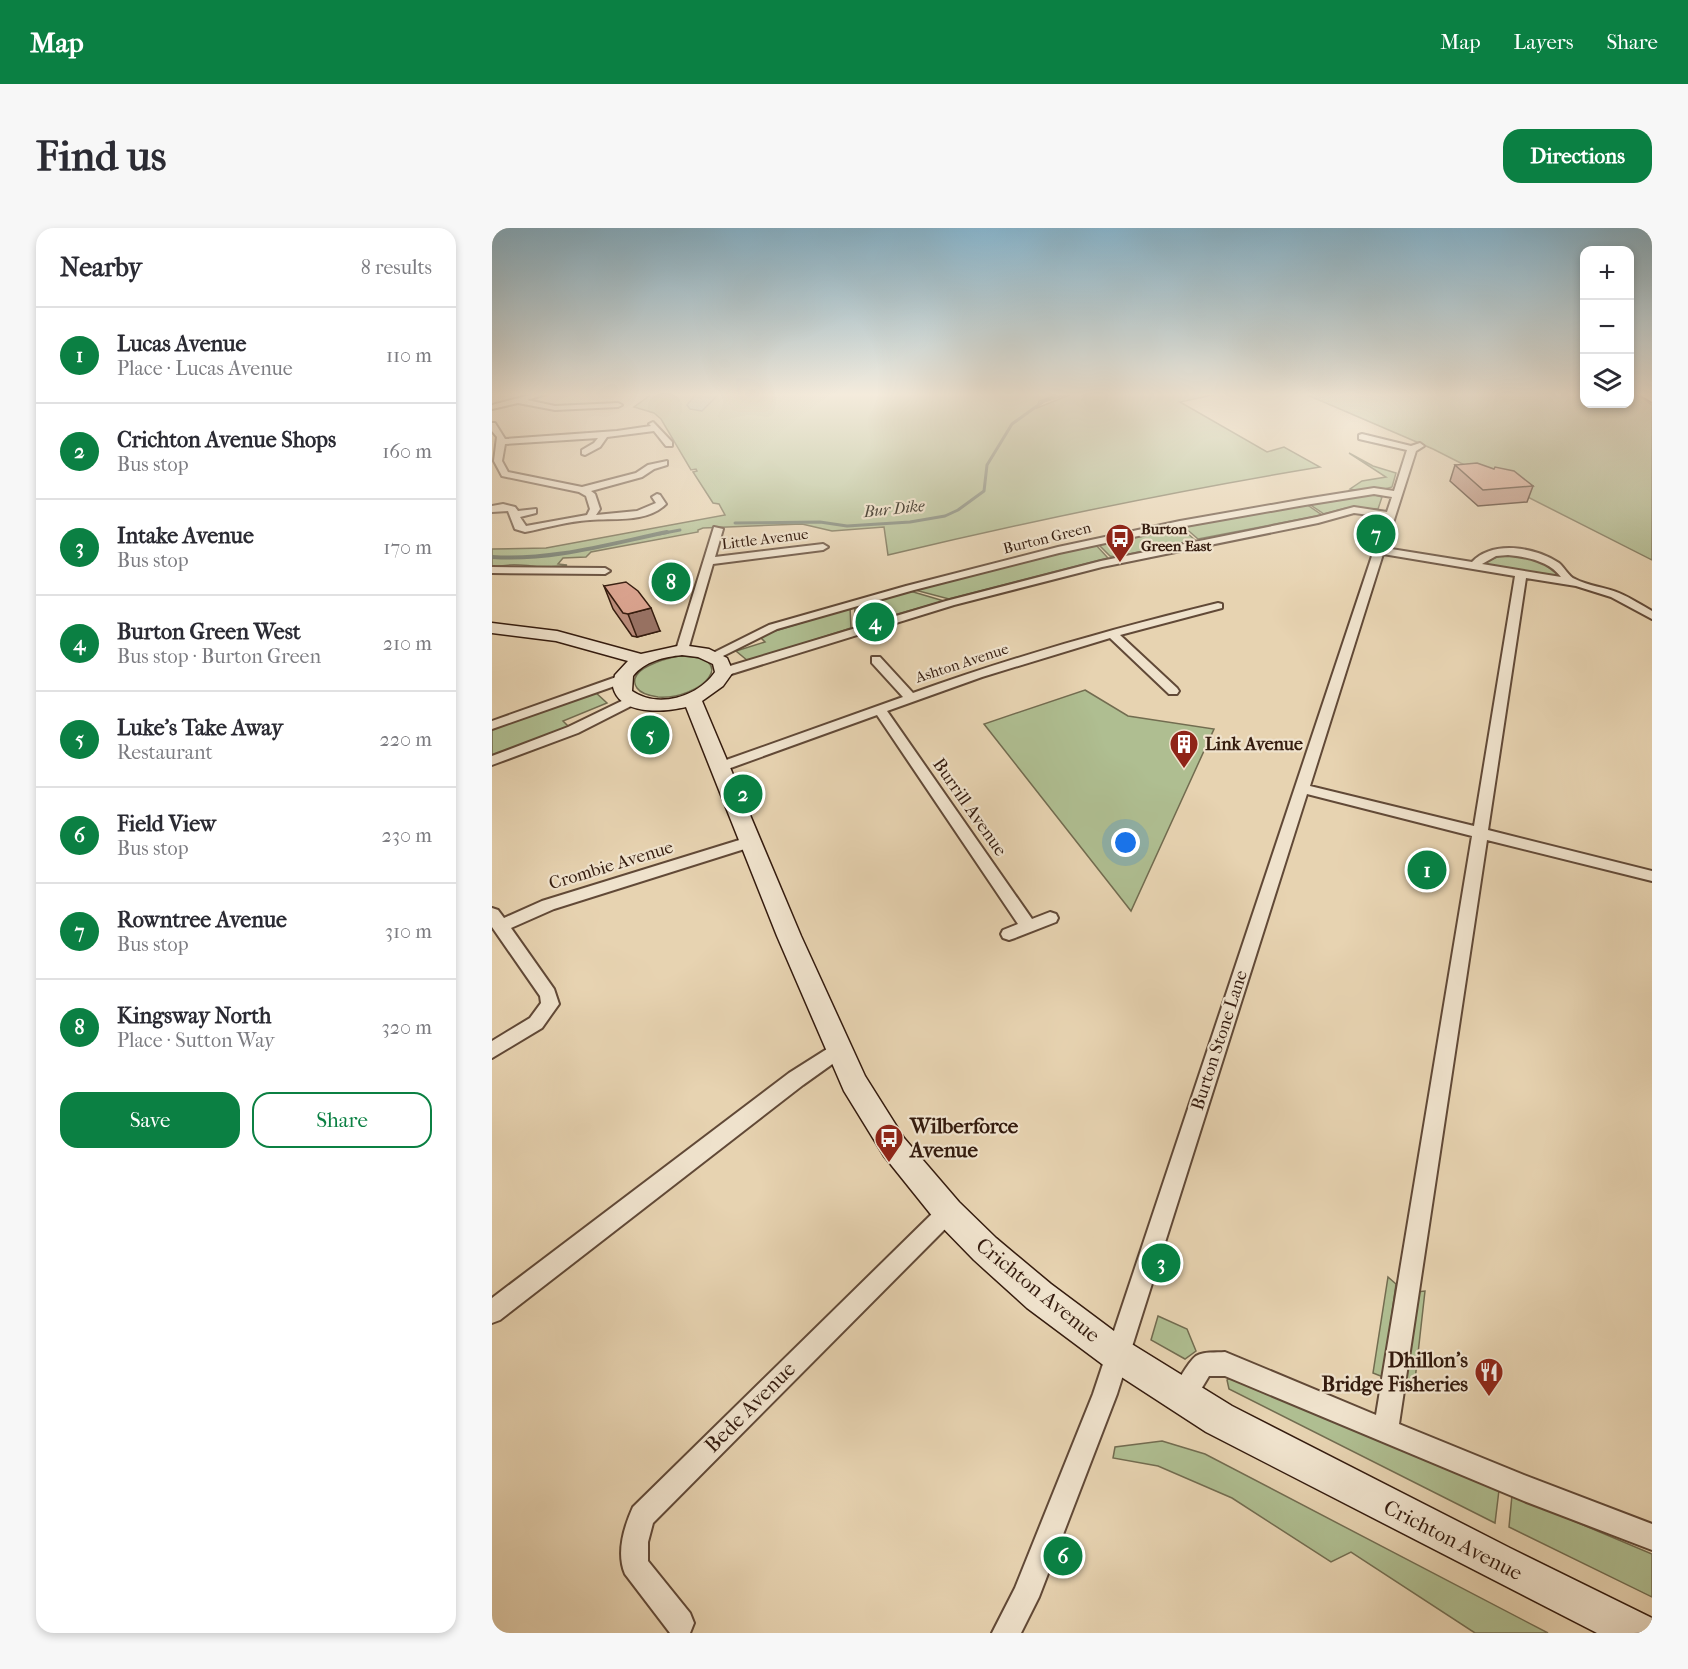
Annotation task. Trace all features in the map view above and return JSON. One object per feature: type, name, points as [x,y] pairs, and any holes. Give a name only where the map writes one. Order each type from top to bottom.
[{"type":"street","points":[[497,460],[498,468],[504,474],[582,490],[645,481]]},
{"type":"street","name":"Burton Stone Lane","points":[[1006,1633],[1029,1587],[1092,1430],[1118,1355],[1300,788],[1411,460]]},
{"type":"street","points":[[645,481],[651,467],[664,463]]},
{"type":"street","points":[[492,509],[508,508],[519,527],[525,529],[590,517],[612,518],[653,509],[661,504],[661,494],[655,494],[645,481]]},
{"type":"street","points":[[582,490],[594,500],[595,508],[590,517]]},
{"type":"street","name":"Burton Green","points":[[713,656],[773,627],[910,588],[1058,550],[1180,524],[1305,502],[1374,491],[1398,495]]},
{"type":"street","points":[[723,672],[950,603],[1101,564],[1318,520],[1342,512],[1354,510],[1391,515]]},
{"type":"street","points":[[514,515],[533,511]]},
{"type":"street","points":[[682,650],[718,529]]},
{"type":"street","name":"Little Avenue","points":[[710,561],[823,547]]},
{"type":"street","points":[[1379,550],[1569,581],[1616,595],[1652,616]]},
{"type":"street","points":[[1474,566],[1479,559],[1490,554],[1524,554],[1545,559],[1559,567],[1569,581]]},
{"type":"street","points":[[567,571],[577,560]]},
{"type":"street","points":[[492,570],[605,571]]},
{"type":"street","points":[[1386,1431],[1521,573]]},
{"type":"street","name":"Ashton Avenue","points":[[720,767],[910,697],[1112,634],[1218,606]]},
{"type":"street","points":[[492,628],[557,636],[643,660]]},
{"type":"street","points":[[1112,634],[1173,691]]},
{"type":"street","points":[[492,725],[622,679],[632,667],[657,654],[682,650],[698,651],[713,656],[722,663],[723,672],[717,684],[692,699],[668,704],[650,705],[632,700],[621,688],[622,679]]},
{"type":"street","points":[[898,662],[879,664],[910,697]]},
{"type":"street","points":[[1158,696],[1186,686]]},
{"type":"street","name":"Crichton Avenue","points":[[692,699],[749,842],[854,1083],[894,1147],[948,1212],[985,1249],[1040,1296],[1118,1355],[1219,1419],[1640,1633]]},
{"type":"street","points":[[492,761],[573,730],[632,700]]},
{"type":"street","name":"Burrill Avenue","points":[[879,709],[1029,927]]},
{"type":"street","points":[[1300,788],[1652,876]]},
{"type":"street","name":"Crombie Avenue","points":[[496,920],[749,842]]},
{"type":"street","points":[[1009,934],[1050,918]]},
{"type":"street","points":[[492,1050],[536,1023],[550,1004],[548,994],[496,920]]},
{"type":"street","points":[[492,1312],[796,1079],[838,1050]]},
{"type":"street","name":"Bede Avenue","points":[[680,1623],[634,1565],[634,1542],[642,1516],[948,1212]]},
{"type":"street","points":[[1182,1396],[1203,1365],[1224,1364],[1524,1488],[1652,1537]]},
{"type":"green space","points":[[685,460],[1307,460],[1320,467],[1103,507],[888,555],[884,527],[832,531],[802,524],[703,528],[698,532],[591,552],[586,557],[563,558],[558,564],[567,565],[564,566],[543,568],[511,565],[492,568],[492,549],[546,548],[725,515],[719,504],[713,503],[693,472],[697,471],[696,469],[691,470]]},
{"type":"green space","points":[[1359,460],[1396,473],[1392,487],[1371,491],[1350,489],[1362,481],[1386,477]]},
{"type":"green space","points":[[1454,460],[1652,460],[1652,560]]},
{"type":"green space","points":[[1372,494],[1382,497],[1378,509],[1346,508],[1324,514],[1309,504]]},
{"type":"green space","points":[[1306,504],[1322,515],[1198,539],[1183,526]]},
{"type":"green space","points":[[1180,527],[1195,540],[1115,557],[1110,556],[1098,544]]},
{"type":"green space","points":[[1095,544],[1108,558],[949,599],[915,590]]},
{"type":"green space","points":[[1504,554],[1544,562],[1561,577],[1481,564]]},
{"type":"green space","points":[[910,591],[944,601],[876,620],[874,618],[854,623],[855,607]]},
{"type":"green space","points":[[850,608],[851,628],[748,661],[736,651],[765,642],[759,636]]},
{"type":"green space","points":[[679,656],[698,658],[709,663],[712,670],[709,678],[688,692],[674,696],[652,696],[637,688],[635,681],[642,670],[657,662]]},
{"type":"green space","points":[[1085,690],[1128,716],[1214,729],[1131,911],[984,724]]},
{"type":"green space","points":[[594,691],[607,703],[563,721],[569,727],[492,758],[492,729]]},
{"type":"green space","points":[[1388,1277],[1396,1284],[1383,1377],[1373,1373]]},
{"type":"green space","points":[[1425,1291],[1414,1389],[1404,1385],[1416,1292]]},
{"type":"green space","points":[[1158,1316],[1187,1329],[1196,1351],[1185,1359],[1151,1340]]},
{"type":"green space","points":[[1231,1377],[1499,1490],[1495,1523],[1229,1389],[1227,1380]]},
{"type":"green space","points":[[1162,1441],[1205,1454],[1548,1633],[1475,1633],[1351,1552],[1331,1562],[1232,1498],[1158,1466],[1113,1458],[1115,1447]]},
{"type":"green space","points":[[1512,1495],[1652,1554],[1652,1597],[1509,1527]]},
{"type":"building","points":[[1477,463],[1494,469],[1495,467],[1514,471],[1533,486],[1483,490],[1455,465]]},
{"type":"building","points":[[626,582],[638,591],[651,608],[628,614],[623,613],[604,586]]},
{"type":"waterway","name":"Bur Dike","points":[[735,523],[820,522],[847,526],[910,522],[945,516],[958,510],[984,491],[987,465],[990,460]]},
{"type":"waterway","name":"Bur Dike","points":[[659,534],[680,530]]},
{"type":"waterway","name":"Bur Dike","points":[[492,557],[514,558],[558,554],[667,532]]},
{"type":"place","name":"Rowntree Avenue","points":[[1376,534]]},
{"type":"place","name":"Burton Green East","points":[[1120,564]]},
{"type":"place","name":"Kingsway North","points":[[671,582]]},
{"type":"place","name":"Burton Green West","points":[[875,622]]},
{"type":"place","name":"Luke's Take Away","points":[[650,735]]},
{"type":"place","name":"Link Avenue","points":[[1184,770]]},
{"type":"place","name":"Crichton Avenue Shops","points":[[743,794]]},
{"type":"place","name":"Lucas Avenue","points":[[1427,870]]},
{"type":"place","name":"Wilberforce Avenue","points":[[889,1164]]},
{"type":"place","name":"Intake Avenue","points":[[1161,1263]]},
{"type":"place","name":"Dhillon's Bridge Fisheries","points":[[1489,1398]]},
{"type":"place","name":"Field View","points":[[1063,1556]]}]
